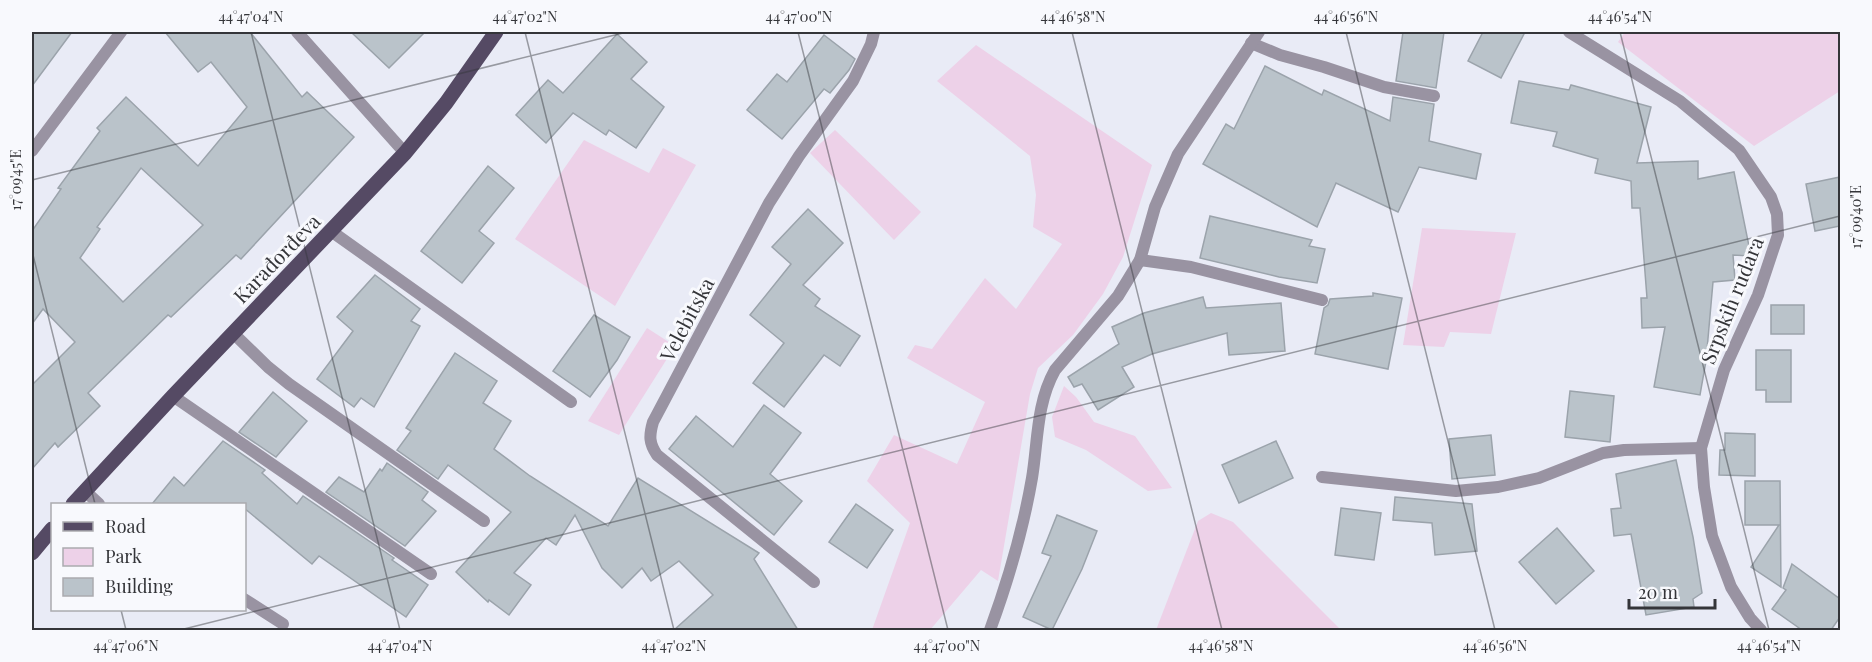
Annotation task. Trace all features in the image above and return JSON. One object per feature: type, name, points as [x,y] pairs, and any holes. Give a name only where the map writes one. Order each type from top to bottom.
[{"type":"main road","name":"Karađorđeva","points":[[74,503],[405,153],[446,103],[496,32]]},
{"type":"main road","points":[[32,553],[51,530]]},
{"type":"street","points":[[32,151],[121,32]]},
{"type":"street","points":[[297,32],[405,153]]},
{"type":"street","name":"Velebitska","points":[[814,582],[657,455],[650,444],[650,433],[653,422],[770,203],[853,81],[871,44],[874,32]]},
{"type":"street","points":[[990,630],[1005,590],[1032,480],[1043,398],[1048,382],[1055,370],[1118,296],[1140,260],[1155,207],[1179,154],[1259,32]]},
{"type":"street","name":"Srpskih rudara","points":[[1569,32],[1680,101],[1739,150],[1772,197],[1777,214],[1778,235],[1758,295],[1724,370],[1701,448],[1704,487],[1712,536],[1731,587],[1750,618],[1761,630]]},
{"type":"street","points":[[1251,43],[1280,55],[1384,87],[1434,96]]},
{"type":"street","points":[[331,231],[571,402]]},
{"type":"street","points":[[1140,260],[1191,267],[1322,300]]},
{"type":"street","points":[[233,333],[267,367],[289,384],[484,521]]},
{"type":"street","points":[[173,396],[432,574]]},
{"type":"street","points":[[1322,477],[1456,491],[1498,487],[1539,478],[1603,453],[1624,450],[1701,448]]},
{"type":"street","points":[[85,491],[98,503]]},
{"type":"street","points":[[246,600],[283,624]]},
{"type":"green space","points":[[1625,32],[1840,32],[1840,91],[1754,146],[1618,42]]},
{"type":"green space","points":[[976,45],[1152,165],[1123,257],[1103,294],[1073,335],[1038,368],[1030,394],[998,581],[981,570],[930,630],[872,630],[910,523],[867,481],[894,435],[957,464],[985,402],[907,358],[915,345],[932,349],[985,278],[1016,309],[1062,244],[1033,227],[1036,195],[1030,156],[937,81]]},
{"type":"green space","points":[[835,130],[921,212],[894,240],[810,153]]},
{"type":"green space","points":[[584,140],[649,173],[663,148],[696,165],[615,306],[515,239]]},
{"type":"green space","points":[[1422,228],[1516,233],[1491,334],[1450,332],[1444,347],[1403,345]]},
{"type":"green space","points":[[647,328],[675,346],[619,435],[588,421]]},
{"type":"green space","points":[[1064,386],[1076,397],[1094,422],[1135,436],[1172,488],[1148,491],[1086,450],[1055,437],[1052,417]]},
{"type":"green space","points":[[1211,513],[1233,522],[1341,630],[1156,630],[1198,521]]},
{"type":"building","points":[[32,32],[72,32],[32,86]]},
{"type":"building","points":[[165,32],[250,32],[302,97],[307,92],[354,137],[241,259],[236,255],[171,317],[168,315],[88,393],[100,406],[58,447],[55,443],[32,469],[32,385],[75,342],[43,309],[32,324],[32,231],[61,189],[58,188],[100,131],[97,128],[126,97],[198,166],[247,107],[211,62],[198,72]],"holes":[[[141,168],[203,225],[123,302],[80,258],[100,229],[97,227]]]},
{"type":"building","points":[[351,32],[425,32],[389,68]]},
{"type":"building","points":[[1403,32],[1444,32],[1436,88],[1396,81]]},
{"type":"building","points":[[1483,32],[1525,32],[1501,78],[1468,61]]},
{"type":"building","points":[[617,34],[647,62],[631,79],[664,107],[636,148],[609,130],[606,135],[573,113],[546,143],[516,115],[548,80],[563,93]]},
{"type":"building","points":[[824,35],[855,59],[830,93],[824,89],[782,139],[747,110],[777,74],[787,82]]},
{"type":"building","points":[[1265,66],[1322,95],[1324,90],[1390,121],[1393,97],[1434,104],[1429,141],[1481,154],[1476,179],[1419,167],[1398,212],[1336,183],[1317,227],[1203,164],[1226,124],[1234,129]]},
{"type":"building","points":[[1519,81],[1569,90],[1571,85],[1651,107],[1637,163],[1698,161],[1698,179],[1734,172],[1751,256],[1733,255],[1735,280],[1713,282],[1706,361],[1700,395],[1654,387],[1665,327],[1642,328],[1641,298],[1647,298],[1640,208],[1632,208],[1631,181],[1595,173],[1598,159],[1553,146],[1557,132],[1511,123]]},
{"type":"building","points":[[488,166],[514,188],[479,231],[494,243],[462,283],[421,251]]},
{"type":"building","points":[[1840,177],[1840,226],[1815,231],[1806,184]]},
{"type":"building","points":[[808,209],[843,243],[803,285],[820,299],[815,306],[860,336],[840,366],[824,355],[784,407],[753,383],[784,343],[750,315],[791,264],[772,247]]},
{"type":"building","points":[[1210,216],[1312,240],[1309,246],[1325,249],[1317,283],[1279,277],[1200,258]]},
{"type":"building","points":[[375,275],[420,309],[411,321],[420,326],[374,407],[361,398],[354,407],[317,379],[353,331],[337,317]]},
{"type":"building","points":[[1373,293],[1402,298],[1388,369],[1315,354],[1324,308],[1330,299],[1373,296]]},
{"type":"building","points":[[1203,297],[1206,308],[1281,303],[1285,351],[1229,355],[1227,333],[1152,354],[1122,367],[1134,387],[1098,410],[1082,384],[1074,387],[1068,377],[1119,344],[1112,327],[1144,313]]},
{"type":"building","points":[[1771,305],[1804,305],[1804,334],[1771,334]]},
{"type":"building","points":[[594,315],[630,337],[617,360],[590,397],[553,371]]},
{"type":"building","points":[[1756,350],[1791,350],[1791,402],[1766,402],[1766,390],[1756,390]]},
{"type":"building","points":[[455,353],[497,381],[483,403],[511,421],[494,449],[530,476],[608,526],[638,478],[759,553],[754,559],[798,630],[674,630],[713,595],[679,561],[651,581],[642,568],[622,588],[602,568],[575,515],[556,545],[546,538],[514,573],[531,585],[509,615],[489,600],[488,602],[456,572],[511,512],[448,465],[438,479],[397,450],[411,431],[406,428]]},
{"type":"building","points":[[1570,391],[1614,396],[1610,442],[1565,437]]},
{"type":"building","points":[[273,392],[307,421],[276,457],[239,432]]},
{"type":"building","points":[[764,405],[801,433],[770,474],[802,501],[774,535],[669,449],[696,416],[733,447]]},
{"type":"building","points":[[1725,433],[1755,434],[1755,476],[1719,475],[1720,450],[1725,450]]},
{"type":"building","points":[[1491,435],[1495,475],[1452,479],[1449,439]]},
{"type":"building","points":[[223,441],[265,470],[262,473],[297,504],[303,496],[394,558],[392,560],[428,585],[406,617],[319,556],[312,564],[246,510],[246,503],[153,503],[174,477],[184,486]]},
{"type":"building","points":[[1276,441],[1293,478],[1239,503],[1222,465]]},
{"type":"building","points":[[1676,460],[1693,537],[1702,593],[1693,599],[1694,607],[1646,615],[1631,534],[1614,536],[1611,509],[1621,508],[1616,474]]},
{"type":"building","points":[[387,463],[428,492],[422,500],[436,511],[405,546],[326,492],[339,477],[364,492]]},
{"type":"building","points":[[1745,481],[1780,481],[1781,587],[1751,567],[1779,525],[1745,525]]},
{"type":"building","points":[[1395,497],[1472,504],[1477,551],[1435,555],[1432,523],[1393,520]]},
{"type":"building","points":[[856,504],[893,530],[867,568],[829,542]]},
{"type":"building","points":[[1341,508],[1381,513],[1374,560],[1335,555]]},
{"type":"building","points":[[1057,515],[1097,531],[1082,569],[1052,630],[1023,617],[1051,556],[1042,553]]},
{"type":"building","points":[[1557,528],[1594,571],[1556,604],[1519,562]]},
{"type":"building","points":[[1792,564],[1840,599],[1840,617],[1831,630],[1802,630],[1772,609],[1786,590],[1783,588]]}]
